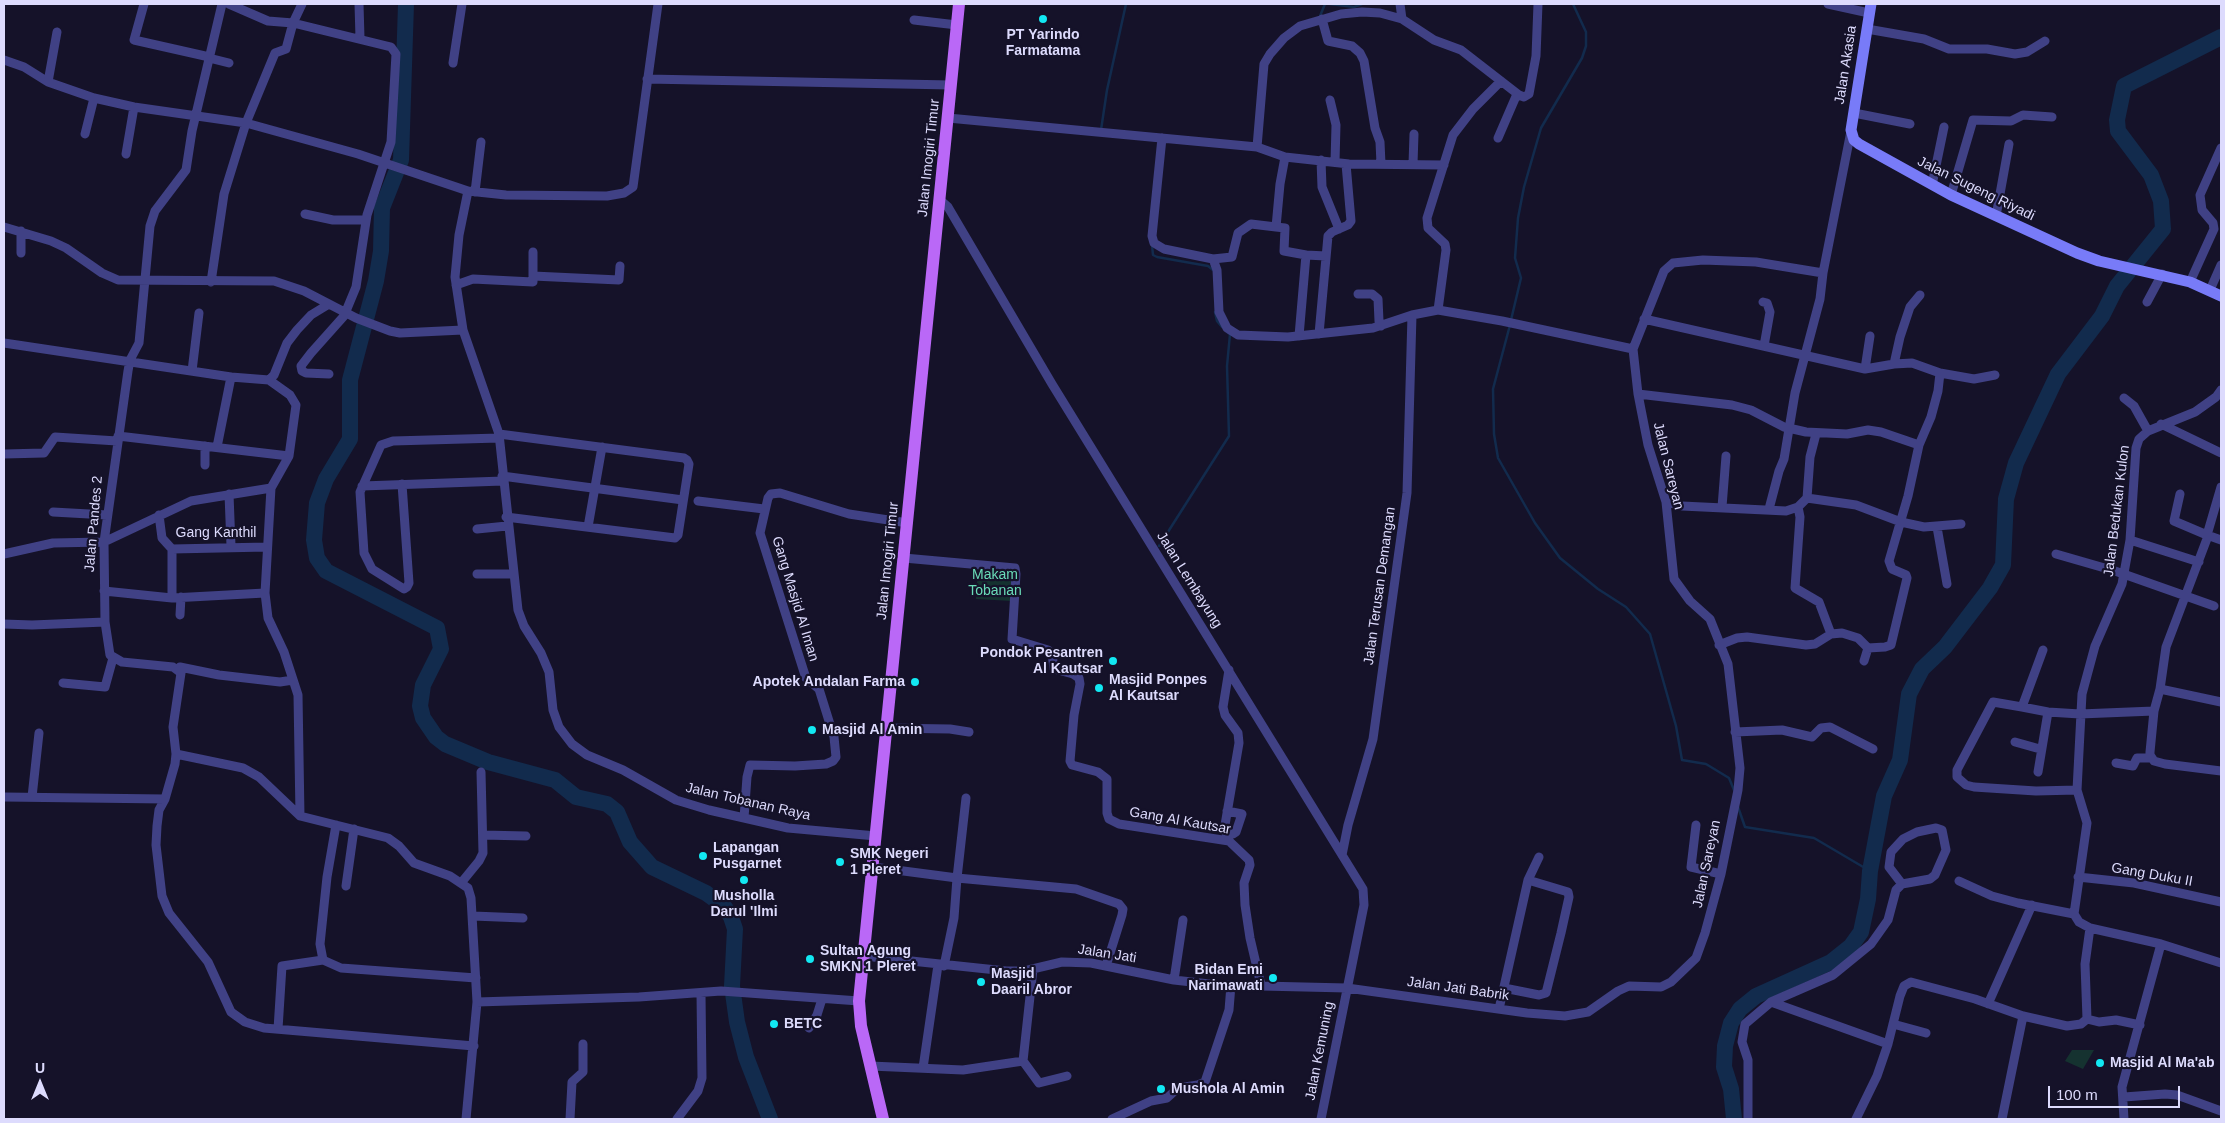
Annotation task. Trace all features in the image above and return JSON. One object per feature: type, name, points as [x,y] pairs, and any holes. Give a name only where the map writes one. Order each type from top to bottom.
[{"type":"main road","name":"Jalan Imogiri Timur","points":[[883,1119],[859,1017],[860,1001],[959,4]]},
{"type":"street","points":[[144,4],[134,40],[229,63]]},
{"type":"street","name":"Jalan Pandes 2","points":[[113,658],[108,651],[105,622],[104,542],[117,439],[130,360],[139,343],[151,219],[186,170],[207,57],[222,4]]},
{"type":"street","points":[[229,4],[268,21],[293,23],[388,46],[396,54],[391,142],[387,164],[366,220],[359,274],[346,313],[311,352],[302,366],[302,371],[306,373],[329,374]]},
{"type":"street","points":[[211,282],[224,194],[246,123],[275,54],[286,49],[293,23],[302,4]]},
{"type":"street","points":[[359,4],[360,38]]},
{"type":"street","points":[[453,63],[462,4]]},
{"type":"street","points":[[4,60],[24,67],[48,82],[94,98],[134,107],[196,114],[246,123],[387,164],[471,192],[506,195],[607,196],[630,190],[633,187],[658,4]]},
{"type":"street","points":[[1400,4],[1402,19]]},
{"type":"street","points":[[1258,147],[1264,64],[1284,38],[1300,26],[1322,18],[1362,12],[1380,13],[1402,19],[1434,40],[1461,50],[1517,94],[1524,97],[1529,94],[1536,56],[1538,4]]},
{"type":"street","points":[[1828,4],[1870,8]]},
{"type":"street","name":"Jalan Akasia","points":[[1851,130],[1870,8]]},
{"type":"street","points":[[1322,18],[1328,41],[1352,46],[1360,53],[1364,61],[1375,128],[1380,142],[1381,164]]},
{"type":"street","points":[[914,20],[957,25]]},
{"type":"street","points":[[1866,29],[1924,39],[1950,49],[1987,49],[2015,54],[2027,52],[2045,41]]},
{"type":"street","points":[[48,82],[57,32]]},
{"type":"street","points":[[647,79],[951,85]]},
{"type":"street","points":[[1438,310],[1446,250],[1445,244],[1433,234],[1427,222],[1453,135],[1473,109],[1501,81]]},
{"type":"street","points":[[1498,138],[1517,94]]},
{"type":"street","points":[[86,134],[94,98]]},
{"type":"street","points":[[1330,100],[1336,125],[1335,162]]},
{"type":"street","points":[[126,154],[134,107]]},
{"type":"street","points":[[1854,113],[1910,124]]},
{"type":"street","points":[[1951,195],[1974,120],[2011,121],[2023,115],[2052,117]]},
{"type":"street","points":[[948,118],[1258,147],[1285,157],[1346,164],[1444,165]]},
{"type":"street","points":[[1932,185],[1944,127]]},
{"type":"street","points":[[1769,509],[1778,471],[1784,459],[1804,356],[1820,299],[1822,273],[1851,130]]},
{"type":"street","name":"Jalan Sugeng Riyadi","points":[[1851,130],[1854,140],[1858,144],[1951,195],[1996,216],[2099,261],[2190,282],[2221,296]]},
{"type":"street","points":[[1413,164],[1414,134]]},
{"type":"street","points":[[1162,138],[1152,236],[1154,242],[1164,249],[1213,259],[1232,257],[1238,233],[1251,224],[1285,228],[1284,251],[1326,256]]},
{"type":"street","name":"Jalan Tobanan Raya","points":[[481,142],[471,192],[459,235],[456,285],[463,330],[499,436],[507,522],[520,619],[549,672],[556,719],[572,744],[588,755],[623,770],[676,800],[744,818],[802,830],[876,836]]},
{"type":"street","points":[[1996,216],[2010,144]]},
{"type":"street","points":[[2190,282],[2214,229],[2213,223],[2202,210],[2200,195],[2221,148]]},
{"type":"street","points":[[1276,227],[1280,184],[1285,157]]},
{"type":"street","points":[[1321,160],[1322,187],[1339,229]]},
{"type":"street","points":[[1319,334],[1328,236],[1348,225],[1351,221],[1346,164]]},
{"type":"street","name":"Jalan Lembayung","points":[[940,200],[948,207],[1052,384],[1362,886],[1365,896],[1347,988]]},
{"type":"street","points":[[305,214],[333,220],[366,220]]},
{"type":"street","points":[[4,227],[38,235],[66,248],[102,273],[118,280],[274,281],[304,291],[356,318],[400,333],[463,330]]},
{"type":"street","points":[[21,231],[21,253]]},
{"type":"street","points":[[456,285],[473,280],[533,282],[533,252]]},
{"type":"street","points":[[1299,336],[1306,255]]},
{"type":"street","points":[[1213,259],[1217,270],[1218,312],[1227,328],[1238,335],[1299,336],[1319,334],[1381,326],[1412,315],[1438,310],[1502,321],[1633,349]]},
{"type":"street","name":"Jalan Sareyan","points":[[1565,1016],[1588,1012],[1618,991],[1629,986],[1661,987],[1671,982],[1699,953],[1721,874],[1738,790],[1740,768],[1728,664],[1719,646],[1710,620],[1690,601],[1674,578],[1666,502],[1648,445],[1638,394],[1633,349],[1664,271],[1673,263],[1681,261],[1756,262],[1822,273]]},
{"type":"street","points":[[2210,290],[2221,265]]},
{"type":"street","points":[[618,290],[620,266]]},
{"type":"street","points":[[2147,302],[2161,274]]},
{"type":"street","points":[[533,276],[619,280]]},
{"type":"street","points":[[1358,294],[1372,294],[1378,299],[1381,326]]},
{"type":"street","points":[[1894,364],[1910,307],[1920,294]]},
{"type":"street","points":[[1763,302],[1767,303],[1770,312],[1764,346]]},
{"type":"street","points":[[269,380],[274,375],[287,343],[296,330],[311,315],[329,304]]},
{"type":"street","points":[[192,370],[199,313]]},
{"type":"street","name":"Jalan Terusan Demangan","points":[[1342,855],[1348,825],[1373,739],[1407,493],[1412,315]]},
{"type":"street","points":[[1644,319],[1865,369],[1912,363],[1940,373],[1974,379],[1995,375]]},
{"type":"street","points":[[1865,369],[1870,336]]},
{"type":"street","points":[[4,343],[130,360],[231,377],[269,380],[290,395],[296,405],[288,456],[271,488],[267,547],[260,594],[268,618],[284,652],[289,681],[300,706],[300,816]]},
{"type":"street","points":[[1719,646],[1737,638],[1747,637],[1806,645],[1815,644],[1831,634],[1850,634],[1858,638],[1868,648],[1886,647],[1892,644],[1907,580],[1906,575],[1892,569],[1889,564],[1919,445],[1938,390],[1940,373]]},
{"type":"street","points":[[217,447],[231,377]]},
{"type":"street","points":[[2124,398],[2134,406],[2148,430],[2195,412],[2216,397],[2221,390]]},
{"type":"street","points":[[1638,394],[1732,405],[1751,410],[1789,428],[1816,434],[1847,434],[1868,430],[1881,432],[1919,445]]},
{"type":"street","points":[[2161,424],[2221,453]]},
{"type":"street","name":"Jalan Bedukan Kulon","points":[[2074,914],[2087,823],[2077,790],[2082,694],[2090,661],[2120,591],[2124,576],[2130,540],[2134,458],[2139,440],[2148,430]]},
{"type":"street","points":[[1666,502],[1682,506],[1722,506],[1786,511],[1798,507],[1807,498],[1810,457],[1816,434]]},
{"type":"street","points":[[402,484],[409,580],[406,588],[376,572],[365,559],[360,492],[379,448],[385,442],[499,436],[602,447],[686,459],[689,464],[678,535],[675,538],[588,527],[507,522],[477,529]]},
{"type":"street","points":[[4,454],[44,453],[55,437],[117,439],[205,446],[288,456]]},
{"type":"street","points":[[205,446],[205,465]]},
{"type":"street","points":[[588,527],[602,447]]},
{"type":"street","points":[[1722,506],[1726,456]]},
{"type":"street","points":[[362,486],[502,478],[683,500]]},
{"type":"street","points":[[2152,758],[2150,752],[2154,711],[2160,689],[2166,647],[2208,536],[2221,486]]},
{"type":"street","points":[[4,554],[53,543],[104,542],[191,501],[271,488]]},
{"type":"street","points":[[698,501],[764,509],[769,495],[780,493],[848,514],[908,523]]},
{"type":"street","points":[[229,494],[231,546]]},
{"type":"street","points":[[2180,494],[2174,521],[2221,540]]},
{"type":"street","points":[[1807,498],[1856,505],[1901,522],[1924,527],[1961,524]]},
{"type":"street","points":[[1798,507],[1800,517],[1795,588],[1819,602],[1831,634]]},
{"type":"street","name":"Gang Masjid Al Iman","points":[[744,818],[747,777],[750,765],[795,766],[826,764],[833,761],[836,757],[834,737],[819,689],[806,678],[760,533],[764,509]]},
{"type":"street","points":[[52,512],[107,514]]},
{"type":"street","name":"Gang Kanthil","points":[[159,515],[162,538],[172,549],[231,546],[267,547]]},
{"type":"street","points":[[1937,527],[1947,584]]},
{"type":"street","points":[[2130,540],[2199,562]]},
{"type":"street","points":[[172,549],[180,615]]},
{"type":"street","points":[[2056,554],[2115,571],[2124,576],[2214,606]]},
{"type":"street","name":"Gang Al Kautsar","points":[[904,558],[1015,568],[1012,639],[1048,650],[1052,654],[1054,669],[1073,674],[1079,678],[1080,684],[1074,715],[1070,761],[1072,764],[1098,772],[1107,779],[1106,813],[1109,819],[1119,824],[1229,841],[1248,858],[1250,865],[1244,883],[1245,905],[1250,938],[1261,985]]},
{"type":"street","points":[[477,574],[514,574]]},
{"type":"street","points":[[104,591],[177,598],[260,594]]},
{"type":"street","points":[[4,624],[32,626],[105,622]]},
{"type":"street","points":[[1864,661],[1868,648]]},
{"type":"street","points":[[2022,707],[2043,650]]},
{"type":"street","points":[[63,684],[104,687],[113,658],[130,663],[178,666],[219,675],[289,681]]},
{"type":"street","points":[[178,666],[181,677],[173,727],[176,754],[165,799],[160,810],[156,845],[159,875],[165,904],[181,930],[208,962],[231,1012],[256,1026],[474,1046]]},
{"type":"street","points":[[1227,811],[1239,738],[1224,711],[1229,670]]},
{"type":"street","points":[[2160,689],[2220,700]]},
{"type":"street","points":[[2077,790],[2036,791],[1974,788],[1966,785],[1957,776],[1957,770],[1993,702],[2048,712],[2080,714],[2154,711]]},
{"type":"street","points":[[2038,772],[2040,749],[2048,712]]},
{"type":"street","points":[[1735,732],[1782,730],[1812,737],[1821,728],[1830,727],[1873,749]]},
{"type":"street","points":[[886,728],[950,729],[969,732]]},
{"type":"street","points":[[32,797],[38,733]]},
{"type":"street","points":[[2015,742],[2040,749]]},
{"type":"street","points":[[176,754],[236,766],[252,773],[300,816],[388,838],[414,863],[461,883],[470,893],[473,916],[477,1002],[466,1119]]},
{"type":"street","points":[[2116,763],[2133,766],[2136,758],[2152,758],[2165,764],[2221,771]]},
{"type":"street","points":[[461,883],[482,856],[481,772]]},
{"type":"street","points":[[4,797],[165,799]]},
{"type":"street","points":[[922,1068],[941,965],[954,918],[966,798]]},
{"type":"street","points":[[323,960],[320,944],[326,885],[336,825]]},
{"type":"street","points":[[1696,825],[1691,867],[1721,874]]},
{"type":"street","points":[[1748,1119],[1748,1060],[1742,1042],[1745,1024],[1771,1002],[1833,975],[1871,944],[1888,920],[1896,890],[1902,884],[1930,879],[1935,875],[1946,850],[1940,828],[1917,832],[1903,840],[1891,852],[1889,867],[1902,884]]},
{"type":"street","points":[[346,886],[354,829]]},
{"type":"street","points":[[483,835],[526,836]]},
{"type":"street","points":[[1499,1009],[1528,880],[1539,857]]},
{"type":"street","points":[[873,867],[958,878],[1076,889],[1120,904],[1123,909],[1122,915],[1106,966]]},
{"type":"street","name":"Gang Duku II","points":[[2078,877],[2134,883],[2221,902]]},
{"type":"street","points":[[1504,988],[1539,995],[1546,993],[1569,897],[1568,892],[1528,880]]},
{"type":"street","points":[[1960,881],[1992,896],[2074,914],[2079,922],[2090,928],[2161,944],[2221,963]]},
{"type":"street","points":[[1988,1004],[2032,905]]},
{"type":"street","points":[[473,916],[523,918]]},
{"type":"street","points":[[1174,980],[1183,920]]},
{"type":"street","points":[[2087,1019],[2085,964],[2090,928]]},
{"type":"street","points":[[2124,1119],[2122,1086],[2140,1025],[2152,970],[2161,944]]},
{"type":"street","name":"Jalan Jati","points":[[864,956],[1006,971],[1033,969],[1070,962],[1106,966],[1174,980],[1230,985],[1347,988]]},
{"type":"street","points":[[278,1029],[282,966],[323,960],[332,966],[341,968],[476,978]]},
{"type":"street","points":[[1033,969],[1024,1061],[1039,1083],[1068,1076]]},
{"type":"street","points":[[1856,1119],[1877,1076],[1904,986],[1911,982],[2023,1016],[2067,1026],[2081,1024],[2087,1019]]},
{"type":"street","points":[[1112,1119],[1147,1102],[1170,1096],[1178,1088],[1205,1082],[1229,1010],[1230,985]]},
{"type":"street","name":"Jalan Jati Babrik","points":[[1347,988],[1565,1016]]},
{"type":"street","name":"Jalan Kemuning","points":[[1321,1119],[1347,988]]},
{"type":"street","points":[[477,1002],[721,991],[860,1001]]},
{"type":"street","points":[[676,1119],[698,1091],[702,1078],[701,993]]},
{"type":"street","points":[[809,1028],[817,1015],[822,999]]},
{"type":"street","points":[[1771,1002],[1888,1044]]},
{"type":"street","points":[[2002,1119],[2023,1016]]},
{"type":"street","points":[[2087,1019],[2099,1022],[2116,1020],[2140,1025]]},
{"type":"street","points":[[1893,1024],[1926,1033]]},
{"type":"street","points":[[570,1119],[572,1082],[583,1072],[583,1044]]},
{"type":"street","points":[[870,1066],[964,1070],[1024,1061]]},
{"type":"street","points":[[2124,1097],[2177,1095],[2221,1112]]},
{"type":"green space","name":"Makam Tobanan","points":[[978,566],[1012,569],[1012,601],[976,599]]},
{"type":"green space","points":[[2072,1050],[2094,1050],[2083,1069],[2065,1061]]},
{"type":"waterway","points":[[406,4],[401,160],[382,208],[381,251],[376,281],[350,380],[350,439],[326,479],[317,503],[314,540],[317,558],[326,571],[437,628],[441,649],[423,685],[420,706],[423,718],[436,737],[445,744],[488,762],[555,780],[576,797],[607,804],[617,812],[630,842],[652,867],[706,893],[724,906],[731,917],[735,929],[732,986],[737,1022],[746,1057],[770,1119]]},
{"type":"waterway","points":[[1101,130],[1107,90],[1126,4]]},
{"type":"waterway","points":[[1320,16],[1325,4]]},
{"type":"waterway","points":[[1330,4],[1354,7],[1362,4]]},
{"type":"waterway","points":[[1511,320],[1521,278],[1515,258],[1518,218],[1524,187],[1541,128],[1582,58],[1586,46],[1586,32],[1573,4]]},
{"type":"waterway","points":[[1734,1119],[1731,1089],[1724,1067],[1725,1046],[1731,1023],[1740,1009],[1756,996],[1831,962],[1851,946],[1861,932],[1884,796],[1900,760],[1909,694],[1922,669],[1945,647],[1990,588],[2003,565],[2006,499],[2016,463],[2058,374],[2102,316],[2117,286],[2163,229],[2161,201],[2151,175],[2118,131],[2117,120],[2124,86],[2221,37]]},
{"type":"waterway","points":[[1152,245],[1153,255],[1157,257],[1208,266],[1213,270]]},
{"type":"waterway","points":[[1215,312],[1217,321],[1222,327]]},
{"type":"waterway","points":[[1510,325],[1493,389],[1494,434],[1498,458],[1535,523],[1560,558],[1598,589],[1626,607],[1650,634],[1676,726],[1682,760],[1706,764],[1729,778],[1734,790]]},
{"type":"waterway","points":[[1159,546],[1229,436],[1227,366],[1230,334],[1228,333]]},
{"type":"waterway","points":[[1738,807],[1745,827],[1814,838],[1870,871]]},
{"type":"place","name":"PT Yarindo Farmatama","points":[[1043,19]]},
{"type":"place","name":"Pondok Pesantren Al Kautsar","points":[[1113,661]]},
{"type":"place","name":"Apotek Andalan Farma","points":[[915,682]]},
{"type":"place","name":"Masjid Ponpes Al Kautsar","points":[[1099,688]]},
{"type":"place","name":"Masjid Al Amin","points":[[812,730]]},
{"type":"place","name":"Lapangan Pusgarnet","points":[[703,856]]},
{"type":"place","name":"SMK Negeri 1 Pleret","points":[[840,862]]},
{"type":"place","name":"Musholla Darul 'Ilmi","points":[[744,880]]},
{"type":"place","name":"Sultan Agung SMKN 1 Pleret","points":[[810,959]]},
{"type":"place","name":"Bidan Emi Narimawati","points":[[1273,978]]},
{"type":"place","name":"Masjid Daaril Abror","points":[[981,982]]},
{"type":"place","name":"BETC","points":[[774,1024]]},
{"type":"place","name":"Masjid Al Ma'ab","points":[[2100,1063]]},
{"type":"place","name":"Mushola Al Amin","points":[[1161,1089]]}]
